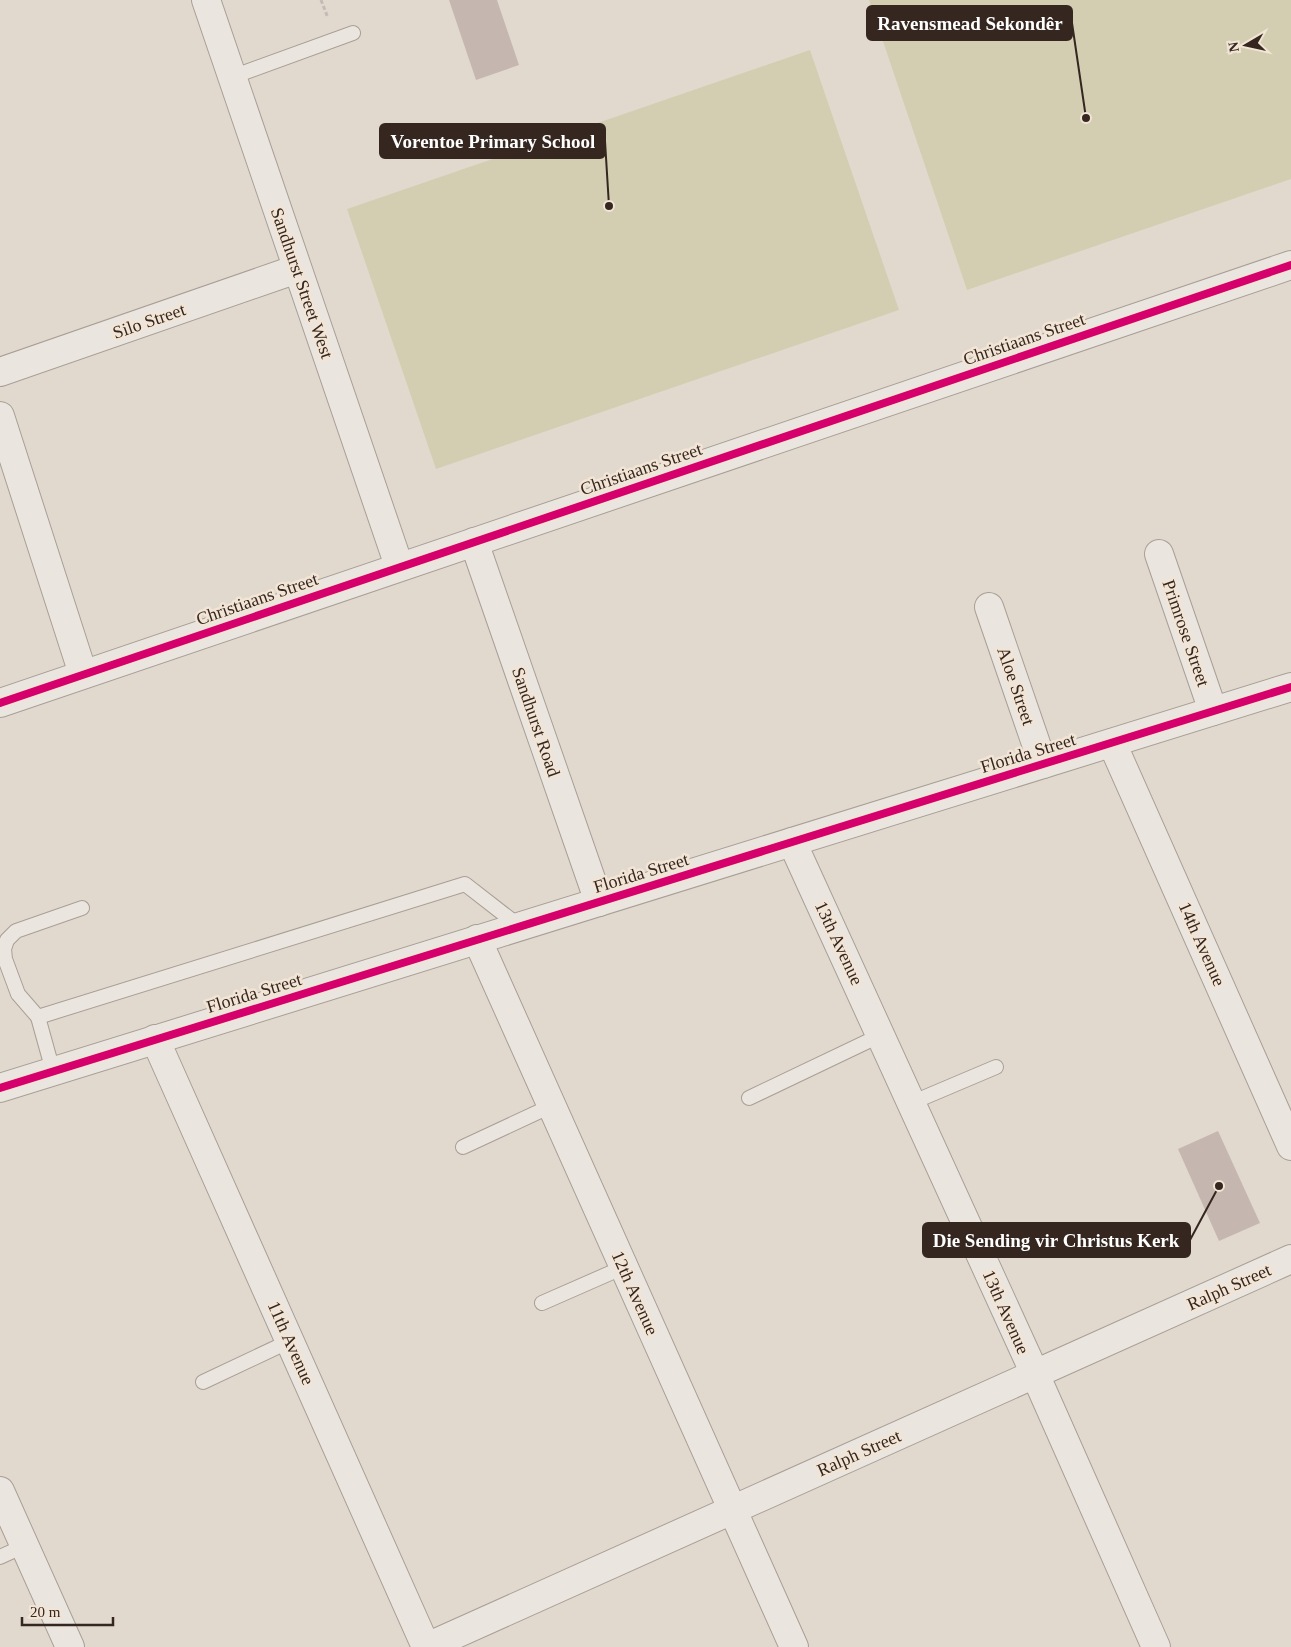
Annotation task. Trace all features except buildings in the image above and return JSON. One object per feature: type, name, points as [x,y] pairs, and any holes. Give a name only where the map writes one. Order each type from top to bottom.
[{"type":"street","name":"Sandhurst Street West","points":[[206,0],[399,566]]},
{"type":"street","name":"Christiaans Street","points":[[0,703],[399,566],[1291,265]]},
{"type":"street","name":"Silo Street","points":[[0,372],[297,269]]},
{"type":"street","points":[[0,416],[83,674]]},
{"type":"street","name":"Sandhurst Road","points":[[474,542],[599,902]]},
{"type":"street","name":"Primrose Street","points":[[1159,554],[1213,712]]},
{"type":"street","name":"Aloe Street","points":[[989,607],[1043,764]]},
{"type":"street","name":"Florida Street","points":[[0,1088],[1291,688]]},
{"type":"street","name":"14th Avenue","points":[[1112,743],[1291,1146]]},
{"type":"street","name":"13th Avenue","points":[[792,842],[1035,1374],[1156,1647]]},
{"type":"street","name":"12th Avenue","points":[[477,940],[794,1647]]},
{"type":"street","name":"11th Avenue","points":[[155,1039],[427,1647]]},
{"type":"street","name":"Ralph Street","points":[[427,1647],[1291,1260]]},
{"type":"street","points":[[0,1491],[12,1551],[70,1647]]},
{"type":"lane","points":[[232,76],[353,33]]},
{"type":"lane","points":[[38,1017],[465,884],[519,926]]},
{"type":"lane","points":[[53,1071],[38,1017],[18,994],[5,959],[4,949],[7,940],[16,931],[82,908]]},
{"type":"lane","points":[[749,1098],[881,1035]]},
{"type":"lane","points":[[912,1103],[996,1067]]},
{"type":"lane","points":[[464,1147],[551,1106]]},
{"type":"lane","points":[[542,1303],[624,1267]]},
{"type":"lane","points":[[203,1382],[290,1341]]},
{"type":"shaded area","points":[[869,0],[1291,0],[1291,179],[967,290]]},
{"type":"shaded area","points":[[810,50],[899,310],[436,469],[347,209]]},
{"type":"cycle path","points":[[0,703],[1291,265]]},
{"type":"cycle path","points":[[0,1088],[1291,687]]},
{"type":"place","name":"Ravensmead Sekondêr","points":[[1086,118]]},
{"type":"place","name":"Vorentoe Primary School","points":[[609,206]]},
{"type":"place","name":"Die Sending vir Christus Kerk","points":[[1219,1186]]}]
